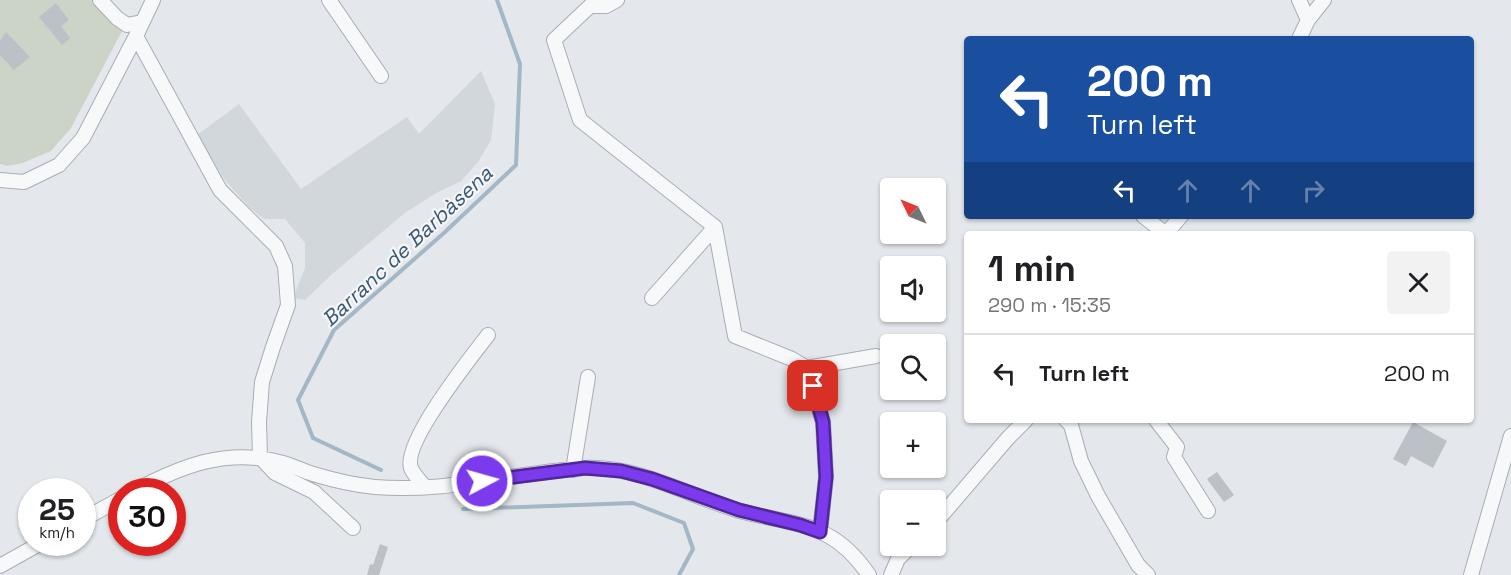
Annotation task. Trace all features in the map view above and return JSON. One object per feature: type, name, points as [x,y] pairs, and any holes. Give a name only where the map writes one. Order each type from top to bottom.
[{"type":"street","points":[[100,0],[127,25],[142,22]]},
{"type":"street","points":[[0,180],[24,182],[58,165],[83,138],[153,0]]},
{"type":"street","points":[[329,0],[381,76]]},
{"type":"street","points":[[616,0],[606,6],[590,6],[554,40],[580,120],[715,227],[735,336],[792,359],[807,369],[823,422],[826,477],[820,532]]},
{"type":"street","points":[[1299,0],[1308,20]]},
{"type":"street","points":[[1300,36],[1308,20],[1324,0]]},
{"type":"street","points":[[136,36],[220,190],[276,246],[285,266],[288,305],[262,382],[259,422],[260,457],[275,473],[314,492],[353,528]]},
{"type":"street","points":[[1147,219],[1162,231]]},
{"type":"street","points":[[1168,231],[1178,219]]},
{"type":"street","points":[[652,298],[715,227]]},
{"type":"street","points":[[425,487],[411,468],[410,452],[457,375],[488,335]]},
{"type":"street","points":[[807,369],[876,356]]},
{"type":"street","points":[[573,470],[588,377]]},
{"type":"street","points":[[946,510],[1023,423]]},
{"type":"street","points":[[1069,423],[1081,461],[1098,496],[1138,565],[1148,575]]},
{"type":"street","points":[[1158,423],[1177,447],[1174,457],[1208,511]]},
{"type":"street","points":[[1471,575],[1511,436]]},
{"type":"street","points":[[162,478],[190,465],[238,456],[260,457],[340,482],[376,487],[425,487],[585,468],[621,471],[652,479],[739,510],[820,532],[851,552],[870,575]]},
{"type":"street","points":[[0,566],[18,556]]},
{"type":"street","points":[[891,575],[901,556]]},
{"type":"shaded area","points":[[481,71],[495,104],[491,140],[478,162],[461,181],[406,212],[305,300],[293,298],[305,268],[305,243],[285,219],[264,219],[249,207],[224,179],[197,135],[239,104],[301,189],[407,117],[419,134]]},
{"type":"green space","points":[[0,0],[93,0],[122,31],[71,128],[51,151],[22,163],[7,166],[0,164]]},
{"type":"building","points":[[56,3],[69,20],[61,26],[70,38],[62,45],[39,17]]},
{"type":"building","points":[[6,32],[30,57],[14,70],[0,55],[0,41]]},
{"type":"building","points":[[1412,423],[1447,441],[1433,468],[1411,456],[1406,466],[1393,459]]},
{"type":"building","points":[[1217,472],[1234,495],[1224,502],[1207,479]]},
{"type":"building","points":[[380,544],[388,547],[379,575],[367,575],[370,564],[373,565]]},
{"type":"waterway","name":"Barranc de Barbàsena","points":[[381,470],[313,438],[298,400],[334,330],[445,232],[516,165],[520,64],[497,0]]},
{"type":"waterway","name":"Barranc de Barbàsena","points":[[463,509],[633,503],[684,523],[693,549],[679,575]]},
{"type":"route","points":[[482,481],[585,468],[621,471],[652,479],[739,510],[820,532],[826,477],[823,422],[813,386]]}]
